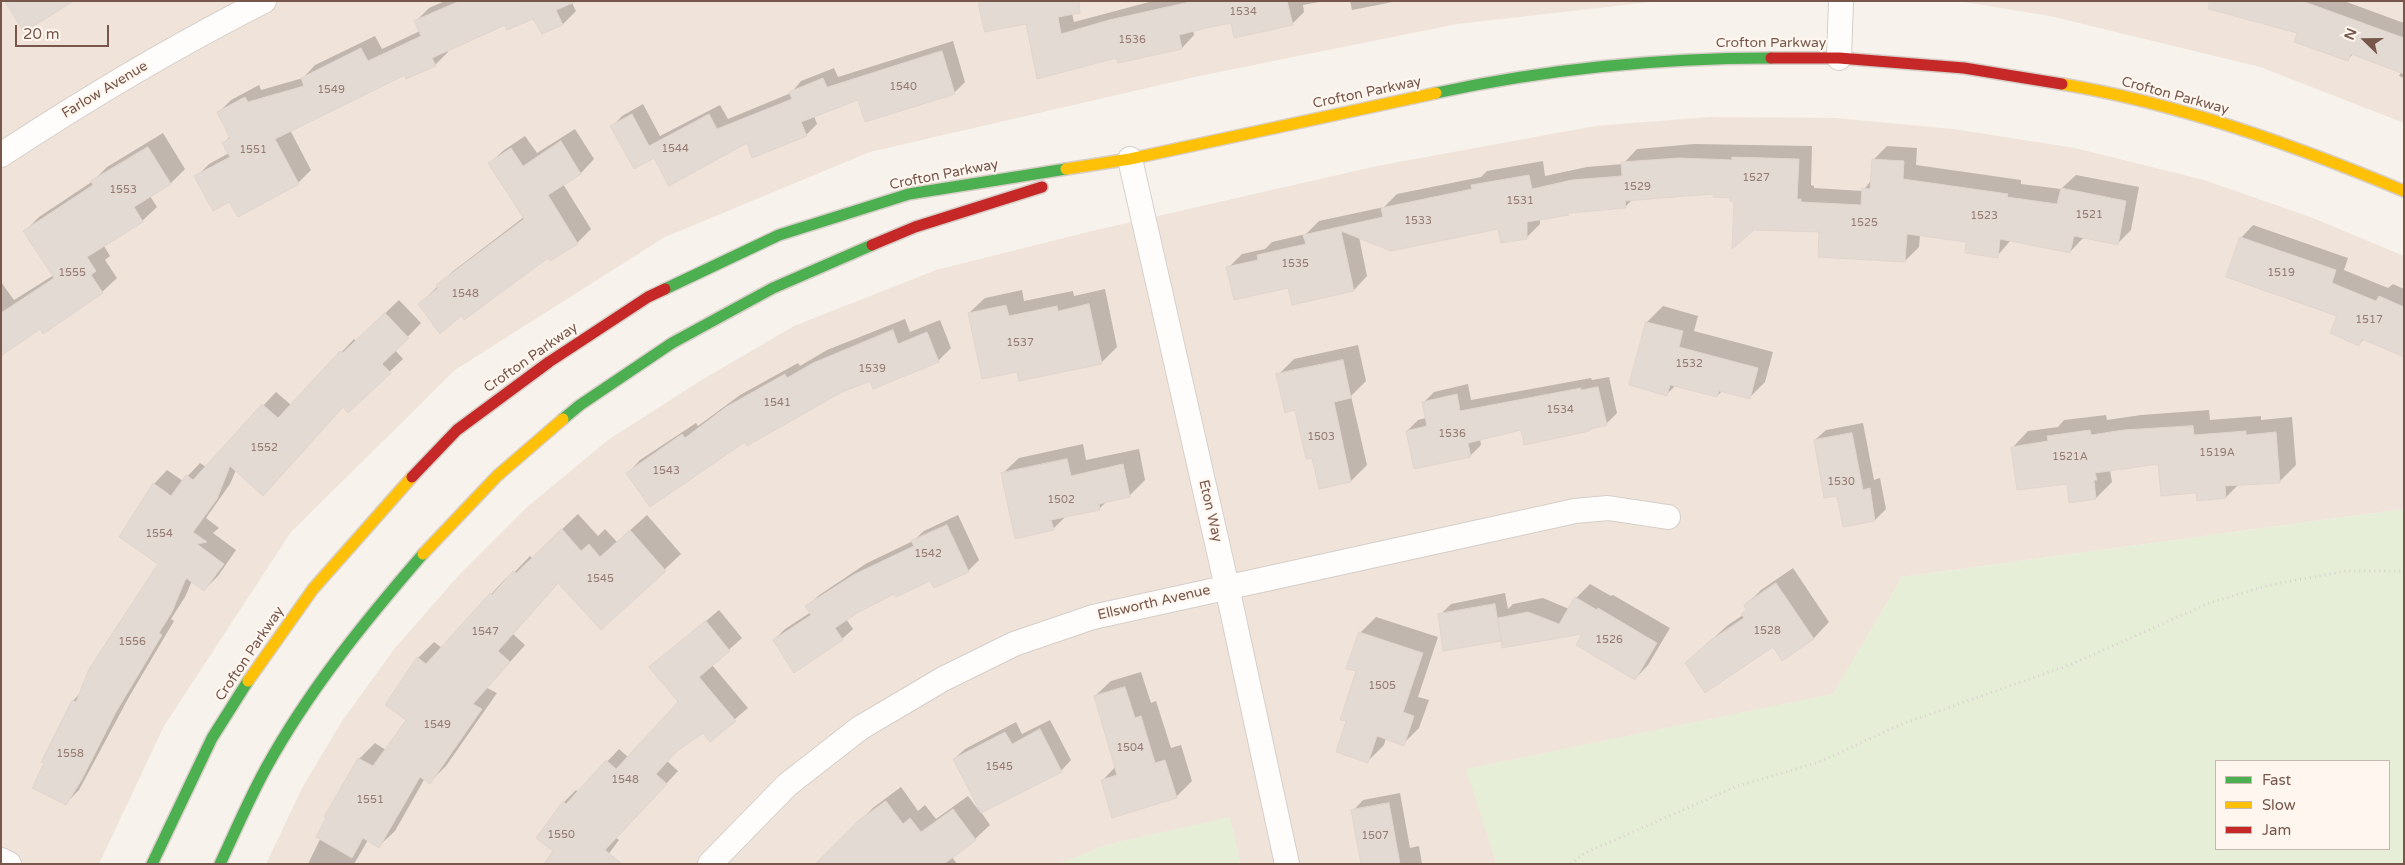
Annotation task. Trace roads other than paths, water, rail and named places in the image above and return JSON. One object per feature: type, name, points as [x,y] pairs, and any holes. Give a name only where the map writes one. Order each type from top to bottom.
[{"type":"street","name":"Farlow Avenue","points":[[1,154],[71,109],[215,26],[264,1]]},
{"type":"street","points":[[1839,58],[1841,1]]},
{"type":"street","name":"Crofton Parkway","points":[[152,864],[212,738],[259,665],[313,589],[384,506],[457,430],[548,362],[648,297],[779,235],[908,194],[1130,159],[1478,84],[1598,66],[1713,58],[1839,58],[1964,68],[2095,90],[2215,121],[2342,165],[2404,191]]},
{"type":"street","name":"Crofton Parkway","points":[[220,864],[266,768],[310,698],[361,626],[429,547],[497,476],[580,405],[672,343],[773,288],[916,227],[1130,159]]},
{"type":"street","name":"Eton Way","points":[[1130,159],[1227,587],[1287,864]]},
{"type":"street","name":"Ellsworth Avenue","points":[[710,864],[787,785],[860,728],[943,678],[1014,644],[1093,617],[1576,511],[1608,508],[1668,517]]},
{"type":"street","points":[[1,860],[9,864]]}]
